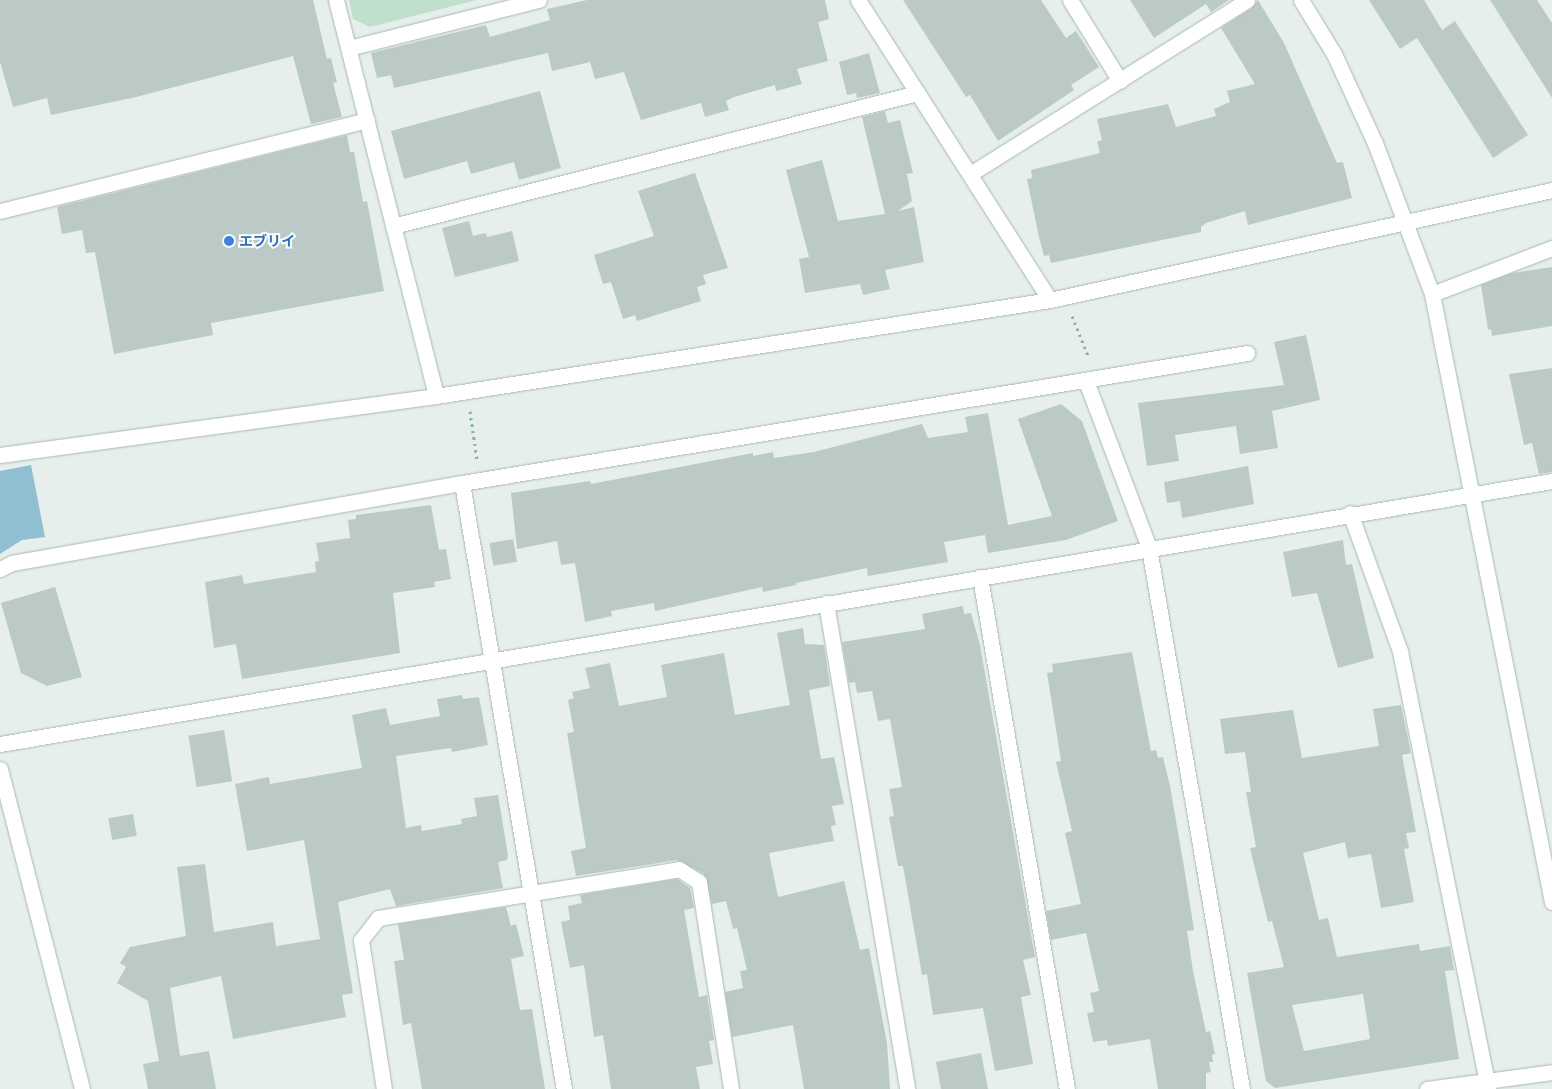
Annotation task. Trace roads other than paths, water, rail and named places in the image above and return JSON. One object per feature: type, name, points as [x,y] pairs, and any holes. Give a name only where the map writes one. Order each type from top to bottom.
[{"type":"street","points":[[336,0],[436,396]]},
{"type":"street","points":[[349,48],[540,0]]},
{"type":"street","points":[[858,0],[970,174],[1057,298]]},
{"type":"street","points":[[1070,0],[1120,81]]},
{"type":"street","points":[[970,174],[1247,0]]},
{"type":"street","points":[[1301,0],[1338,63],[1375,144],[1432,294],[1552,902]]},
{"type":"street","points":[[393,226],[917,93]]},
{"type":"street","points":[[0,212],[367,120]]},
{"type":"street","points":[[0,455],[436,396],[1057,298],[1552,190]]},
{"type":"street","points":[[1432,294],[1552,248]]},
{"type":"street","points":[[0,569],[12,563],[462,482],[1092,380],[1247,353]]},
{"type":"street","points":[[1092,380],[1149,548],[1242,1089]]},
{"type":"street","points":[[0,744],[1350,513],[1473,496],[1552,481]]},
{"type":"street","points":[[462,482],[564,1089]]},
{"type":"street","points":[[1350,513],[1400,651],[1487,1084]]},
{"type":"street","points":[[980,577],[1067,1089]]},
{"type":"street","points":[[826,603],[907,1089]]},
{"type":"street","points":[[0,769],[82,1089]]},
{"type":"street","points":[[384,1089],[361,940],[378,918],[679,868],[699,882],[731,1089]]},
{"type":"street","points":[[1428,1089],[1487,1084],[1552,1072]]},
{"type":"water","points":[[31,465],[45,537],[22,540],[0,554],[0,471]]},
{"type":"place","name":"エブリイ","points":[[229,241]]}]
